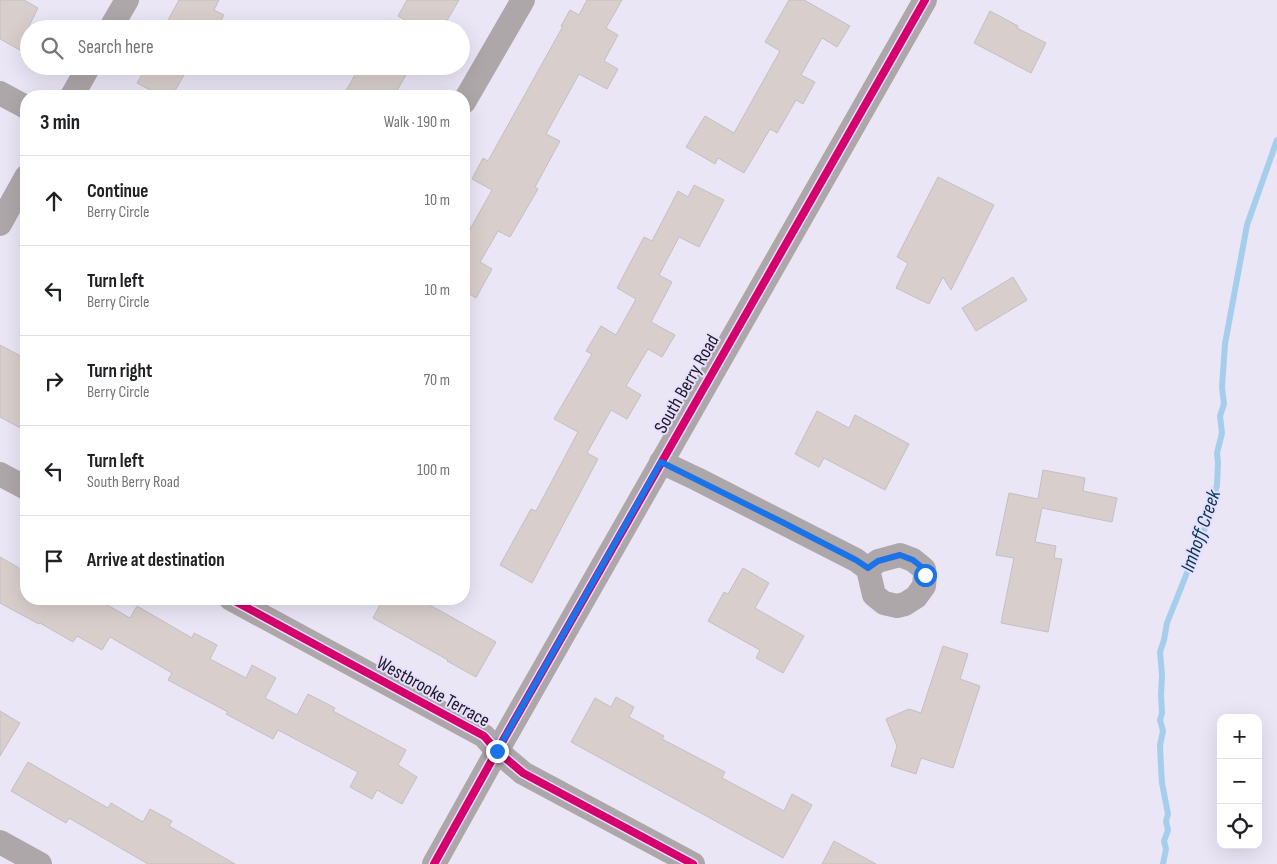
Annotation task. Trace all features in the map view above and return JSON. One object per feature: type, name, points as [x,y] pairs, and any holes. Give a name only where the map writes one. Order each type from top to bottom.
[{"type":"street","points":[[115,20],[127,0]]},
{"type":"street","points":[[470,92],[523,0]]},
{"type":"street","name":"South Berry Road","points":[[434,864],[925,0]]},
{"type":"street","points":[[75,90],[84,75]]},
{"type":"street","points":[[0,93],[20,104]]},
{"type":"street","points":[[0,224],[20,188]]},
{"type":"street","points":[[661,462],[782,522],[868,568]]},
{"type":"street","points":[[0,474],[20,485]]},
{"type":"street","name":"Westbrooke Terrace","points":[[242,605],[484,736],[497,751],[523,773],[693,864]]},
{"type":"street","points":[[0,842],[40,864]]},
{"type":"building","points":[[0,0],[24,0],[38,8],[32,20],[20,20],[20,50],[0,39]]},
{"type":"building","points":[[179,0],[219,0],[214,10],[224,15],[221,20],[168,20]]},
{"type":"building","points":[[407,0],[459,0],[447,20],[405,20],[398,16]]},
{"type":"building","points":[[587,0],[622,0],[606,28],[618,35],[604,61],[618,69],[607,89],[579,74],[546,134],[560,141],[535,187],[538,189],[510,237],[498,231],[480,262],[492,269],[476,298],[470,294],[470,229],[492,190],[472,179],[483,158],[488,161],[570,10],[579,15]]},
{"type":"building","points":[[789,0],[804,0],[850,26],[837,47],[822,38],[801,75],[815,82],[803,104],[796,100],[777,133],[770,129],[744,173],[718,158],[715,164],[686,147],[705,116],[734,133],[780,51],[765,42]]},
{"type":"building","points":[[990,11],[1046,43],[1031,73],[974,43]]},
{"type":"building","points":[[142,75],[184,75],[175,90],[150,90],[137,83]]},
{"type":"building","points":[[355,75],[406,75],[397,90],[346,90]]},
{"type":"building","points":[[938,177],[994,205],[951,290],[943,277],[929,304],[896,288],[908,263],[897,257]]},
{"type":"building","points":[[694,185],[724,200],[699,247],[679,237],[659,275],[672,282],[651,322],[675,335],[662,357],[648,349],[626,386],[641,395],[627,419],[611,410],[587,453],[598,459],[532,583],[500,565],[531,509],[536,511],[578,432],[554,419],[592,354],[586,351],[601,326],[616,335],[636,299],[617,288],[644,237],[652,241],[678,191],[688,197]]},
{"type":"building","points":[[1013,277],[1027,300],[976,331],[962,308]]},
{"type":"building","points":[[0,345],[20,356],[20,428],[0,417]]},
{"type":"building","points":[[817,411],[849,428],[855,415],[909,444],[885,490],[824,458],[819,467],[795,454]]},
{"type":"building","points":[[1043,470],[1085,478],[1083,491],[1117,498],[1112,522],[1042,508],[1035,542],[1056,546],[1054,558],[1062,559],[1048,632],[1001,623],[1014,558],[996,555],[1009,493],[1038,499]]},
{"type":"building","points":[[0,557],[20,569],[20,605],[107,605],[130,618],[137,606],[192,638],[194,633],[217,645],[210,659],[246,678],[252,665],[276,678],[265,698],[297,715],[308,694],[335,708],[333,711],[406,750],[398,765],[417,777],[402,804],[377,790],[372,799],[350,787],[358,772],[278,730],[273,739],[226,714],[228,712],[168,680],[172,673],[110,637],[102,650],[77,636],[73,642],[0,603]]},
{"type":"building","points":[[743,568],[769,583],[755,608],[804,636],[783,673],[756,658],[760,650],[708,621],[724,592],[728,594]]},
{"type":"building","points":[[380,605],[430,605],[496,642],[476,677],[373,618]]},
{"type":"building","points":[[943,646],[968,654],[960,679],[980,686],[953,768],[921,758],[916,774],[891,766],[897,746],[886,719],[909,709],[921,713]]},
{"type":"building","points":[[616,697],[634,707],[629,717],[664,736],[662,739],[725,772],[722,778],[784,811],[792,794],[812,805],[783,858],[571,742],[595,698],[611,707]]},
{"type":"building","points":[[0,711],[20,723],[0,756]]},
{"type":"building","points":[[28,762],[108,808],[111,803],[143,822],[150,809],[172,821],[169,826],[235,864],[148,864],[69,818],[66,823],[11,791]]},
{"type":"building","points":[[834,841],[876,864],[822,864]]},
{"type":"waterway","name":"Imhoff Creek","points":[[1163,864],[1166,849],[1164,841],[1168,830],[1166,821],[1168,814],[1161,767],[1160,745],[1163,731],[1160,720],[1162,713],[1160,652],[1167,623],[1210,515],[1217,485],[1217,453],[1222,433],[1220,416],[1224,404],[1222,387],[1225,344],[1247,225],[1277,140]]},
{"type":"cycle path","points":[[434,864],[925,0]]},
{"type":"cycle path","points":[[242,605],[484,736],[497,751],[523,773],[693,864]]},
{"type":"route","points":[[497,751],[661,462],[782,522],[868,568],[878,561],[900,555],[913,560],[924,569],[925,575]]}]
